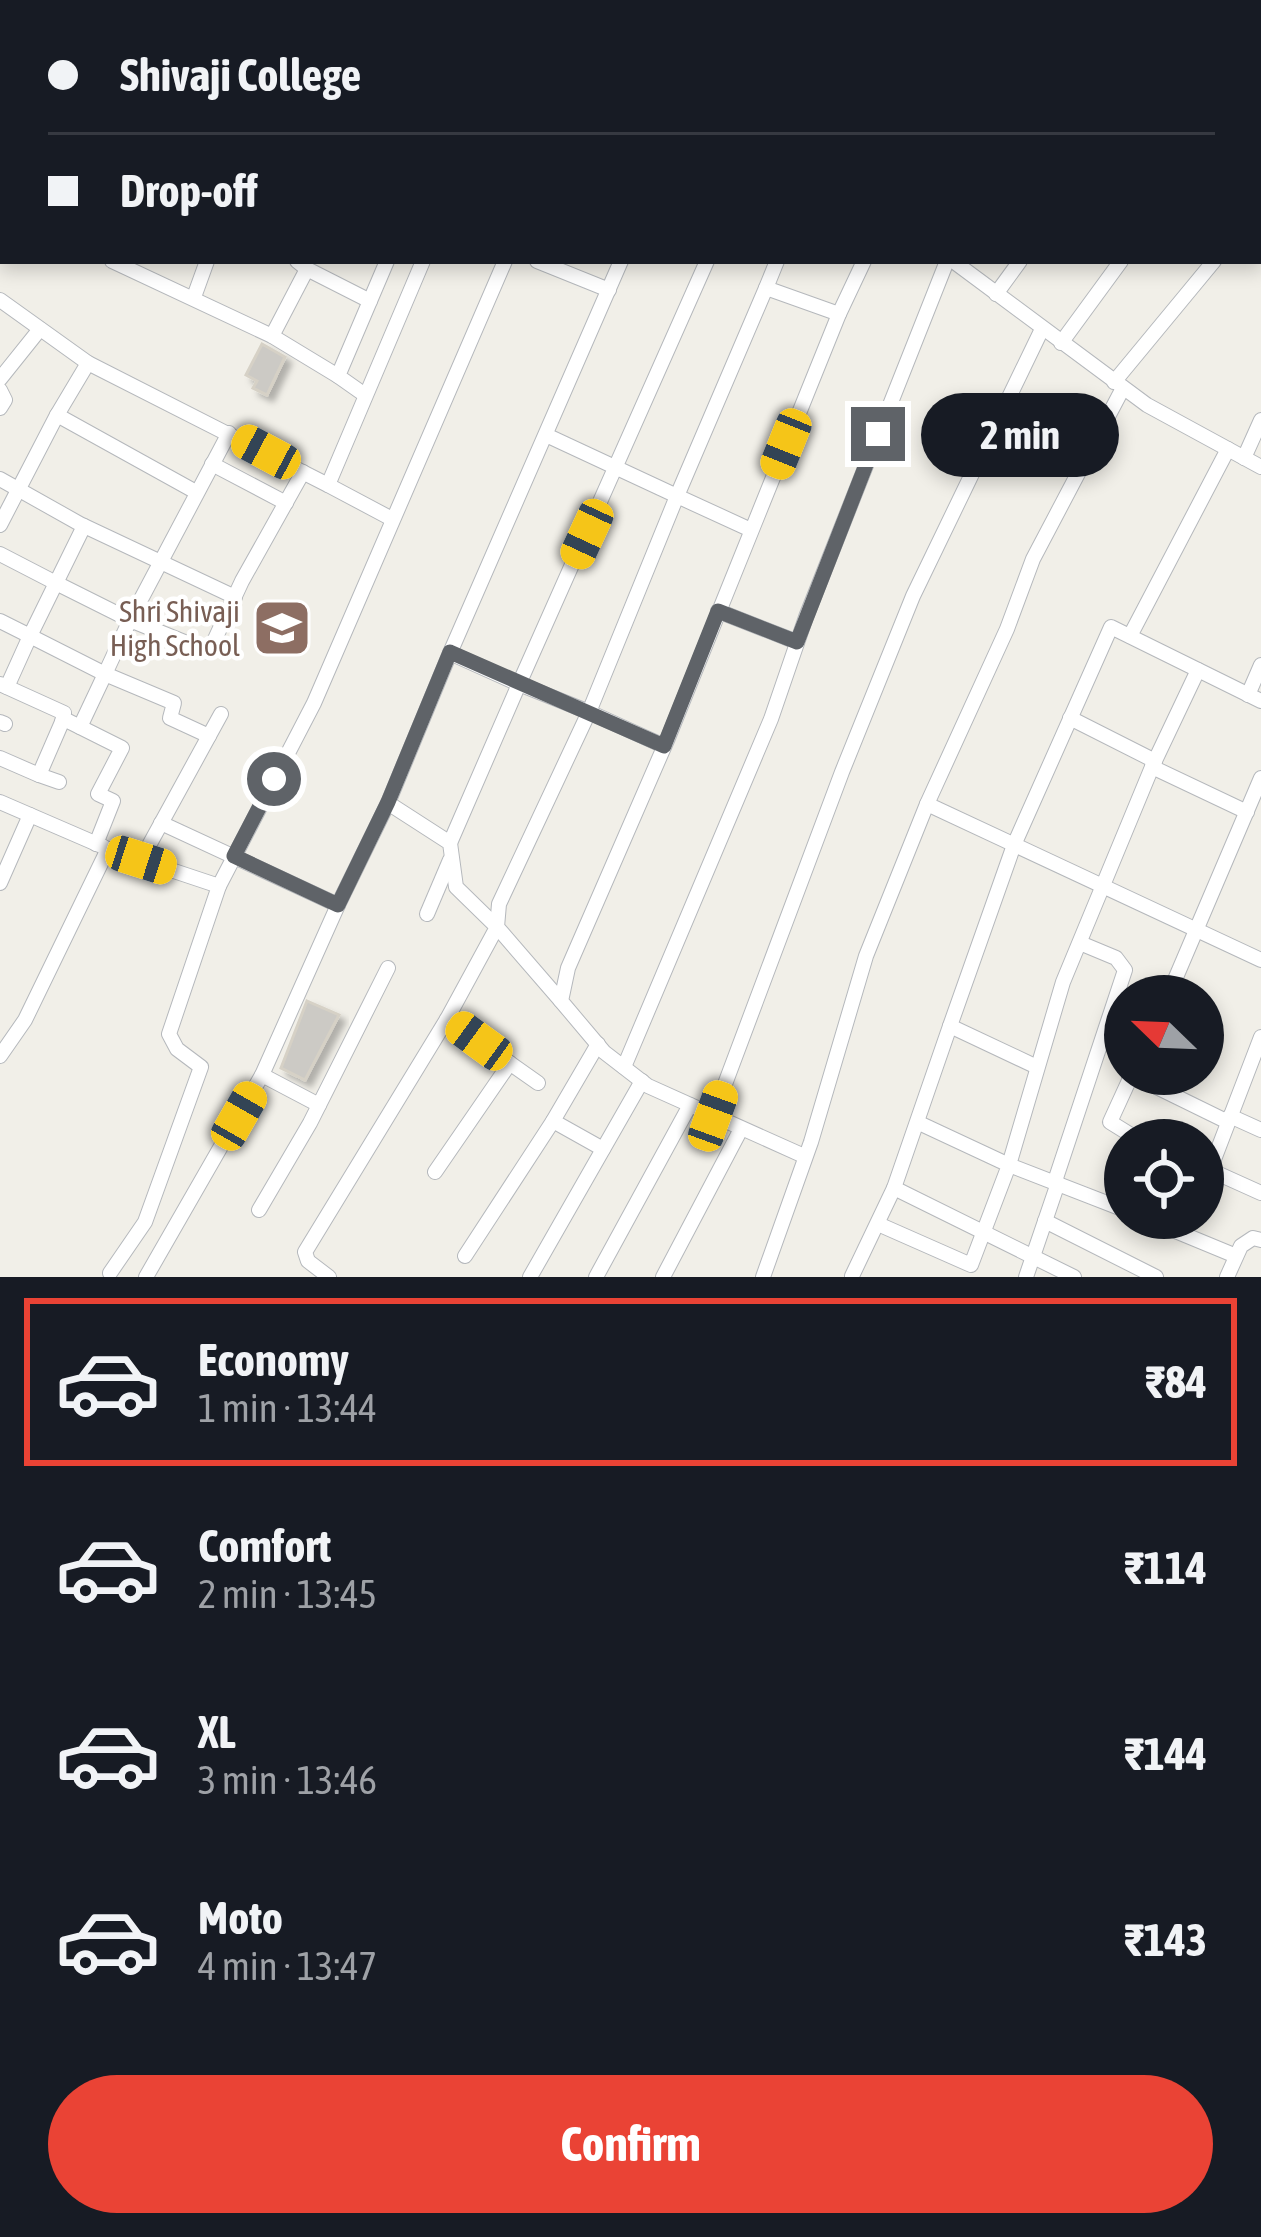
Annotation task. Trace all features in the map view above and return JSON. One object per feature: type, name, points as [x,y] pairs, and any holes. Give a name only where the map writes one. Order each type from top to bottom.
[{"type":"street","points":[[194,297],[206,264]]},
{"type":"street","points":[[338,376],[386,264]]},
{"type":"street","points":[[328,485],[422,264]]},
{"type":"street","points":[[108,1275],[145,1222],[201,1066],[177,1049],[169,1034],[219,886],[314,703],[504,264]]},
{"type":"street","points":[[544,264],[609,290]]},
{"type":"street","points":[[108,1275],[142,1277],[262,1075],[388,802],[620,264]]},
{"type":"street","points":[[427,914],[519,684],[706,264]]},
{"type":"street","points":[[329,1277],[308,1261],[305,1252],[497,927],[499,904],[589,712],[776,264]]},
{"type":"street","points":[[561,1000],[568,968],[863,264]]},
{"type":"street","points":[[623,1067],[772,719],[797,642],[949,264]]},
{"type":"street","points":[[996,294],[1018,264]]},
{"type":"street","points":[[1061,343],[1119,264]]},
{"type":"street","points":[[763,1277],[866,956],[1033,559],[1118,385],[1212,264]]},
{"type":"street","points":[[272,336],[302,265],[370,301]]},
{"type":"street","points":[[144,268],[272,336],[364,395]]},
{"type":"street","points":[[975,268],[996,294],[1118,385],[1261,467]]},
{"type":"street","points":[[766,288],[838,314]]},
{"type":"street","points":[[0,300],[88,363],[392,519]]},
{"type":"street","points":[[0,379],[40,328]]},
{"type":"street","points":[[713,1116],[913,596],[1042,329]]},
{"type":"street","points":[[0,525],[88,363]]},
{"type":"street","points":[[0,389],[4,400],[0,409]]},
{"type":"street","points":[[57,415],[196,492]]},
{"type":"street","points":[[1244,458],[1261,420]]},
{"type":"street","points":[[80,727],[158,562],[229,433]]},
{"type":"street","points":[[546,435],[751,530]]},
{"type":"street","points":[[1130,636],[1228,449]]},
{"type":"street","points":[[212,464],[286,503]]},
{"type":"street","points":[[0,554],[130,620],[209,652],[303,472]]},
{"type":"street","points":[[0,478],[84,526],[235,597]]},
{"type":"street","points":[[39,775],[64,713],[3,685],[84,526]]},
{"type":"street","points":[[718,611],[797,642]]},
{"type":"street","points":[[0,621],[174,703],[170,718],[208,736]]},
{"type":"street","points":[[853,1277],[920,1123],[1014,845],[1111,627],[1255,698],[1261,665]]},
{"type":"street","points":[[450,652],[664,746]]},
{"type":"street","points":[[878,1224],[969,1271],[1009,1165],[1063,982],[1198,670]]},
{"type":"street","points":[[141,860],[221,714]]},
{"type":"street","points":[[1070,718],[1247,812]]},
{"type":"street","points":[[2,1048],[71,930],[113,801],[98,794],[122,748],[62,722]]},
{"type":"street","points":[[0,758],[59,782]]},
{"type":"street","points":[[1178,975],[1261,778]]},
{"type":"street","points":[[0,802],[102,846],[219,886]]},
{"type":"street","points":[[388,802],[451,849],[456,887],[623,1067],[690,1105],[804,1156]]},
{"type":"street","points":[[927,804],[1261,960]]},
{"type":"street","points":[[0,901],[1,884],[30,815]]},
{"type":"street","points":[[161,823],[338,905]]},
{"type":"street","points":[[1026,1277],[1125,970],[1116,958],[1081,943]]},
{"type":"street","points":[[260,1210],[320,1105],[388,968]]},
{"type":"street","points":[[447,1018],[538,1082]]},
{"type":"street","points":[[950,1026],[1037,1067]]},
{"type":"street","points":[[1224,1132],[1261,1037]]},
{"type":"street","points":[[465,1256],[554,1121],[598,1044]]},
{"type":"street","points":[[435,1172],[510,1063]]},
{"type":"street","points":[[262,1075],[320,1105]]},
{"type":"street","points":[[530,1277],[642,1081]]},
{"type":"street","points":[[1177,1095],[1261,1130]]},
{"type":"street","points":[[596,1277],[690,1105]]},
{"type":"street","points":[[554,1121],[602,1149]]},
{"type":"street","points":[[920,1123],[1009,1165],[1104,1201]]},
{"type":"street","points":[[663,1277],[741,1129]]},
{"type":"street","points":[[1224,1176],[1261,1193]]},
{"type":"street","points":[[894,1188],[1074,1277]]},
{"type":"street","points":[[1045,1221],[1156,1277]]},
{"type":"street","points":[[1195,1239],[1236,1256]]},
{"type":"street","points":[[1227,1277],[1247,1240],[1261,1240]]},
{"type":"building","points":[[262,344],[285,357],[267,395],[253,388],[257,381],[246,375]]},
{"type":"building","points":[[307,1001],[339,1015],[305,1080],[281,1068]]},
{"type":"place","name":"Shri Shivaji High School","points":[[282,628]]},
{"type":"route","points":[[274,779],[234,856],[338,905],[388,802],[450,652],[664,746],[718,611],[797,642],[878,434]]}]
